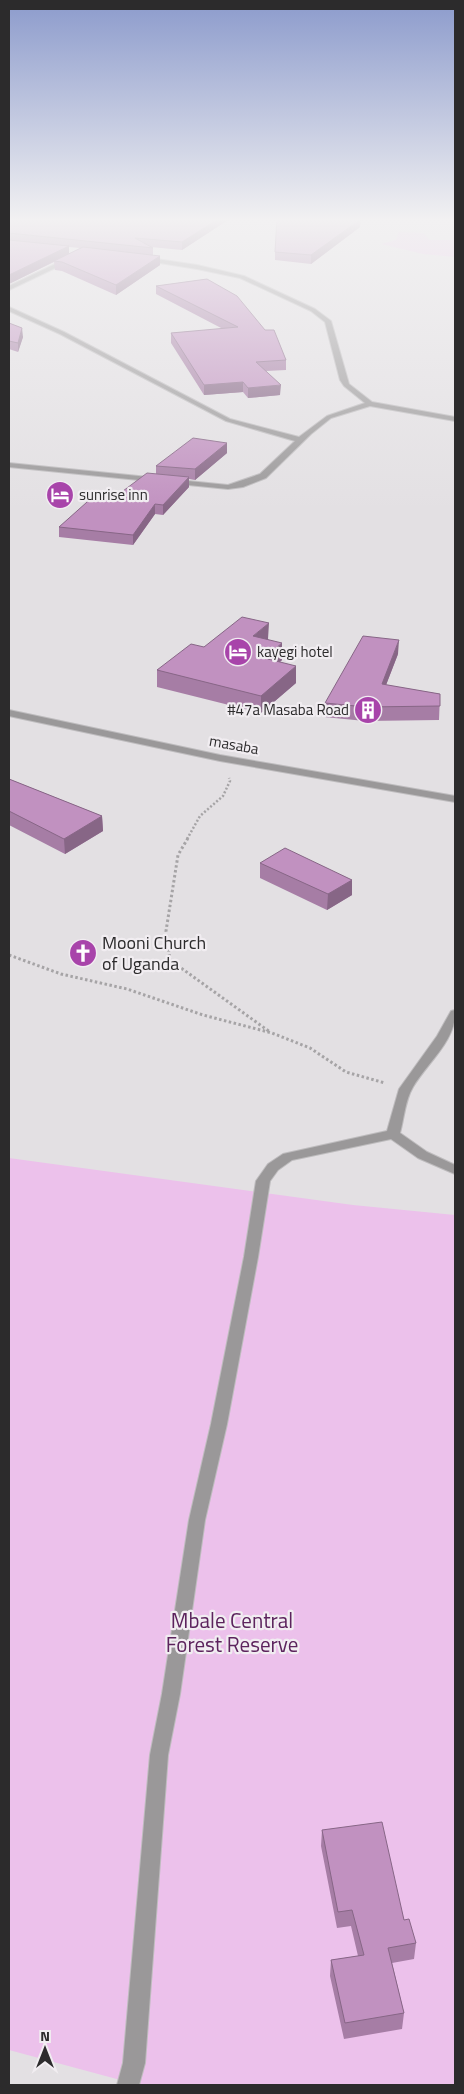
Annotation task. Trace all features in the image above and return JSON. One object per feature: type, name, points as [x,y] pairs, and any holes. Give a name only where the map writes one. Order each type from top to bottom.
[{"type":"street","points":[[23,316],[228,420],[301,440]]},
{"type":"street","points":[[323,316],[328,321],[335,343],[343,380],[346,385],[370,404]]},
{"type":"street","points":[[9,464],[228,487],[240,485],[263,476],[308,432],[329,417],[370,404],[455,419]]},
{"type":"street","name":"masaba","points":[[9,713],[220,758],[455,799]]},
{"type":"street","points":[[393,1134],[405,1089],[443,1036],[455,1014]]},
{"type":"street","points":[[393,1134],[407,1146],[428,1159],[455,1170]]},
{"type":"street","points":[[128,2085],[135,2054],[148,1916],[159,1755],[171,1694],[197,1520],[219,1424],[251,1257],[263,1181],[273,1167],[288,1157],[393,1134]]},
{"type":"path","points":[[220,758],[230,781],[223,796],[200,816],[178,855],[166,931],[170,960],[272,1034]]},
{"type":"path","points":[[9,955],[61,974],[128,990],[203,1016],[272,1034],[310,1048],[346,1072],[405,1089]]},
{"type":"green space","name":"Mbale Central Forest Reserve","points":[[9,1158],[353,1205],[455,1215],[455,2085],[139,2085],[9,2050]]},
{"type":"building","points":[[215,316],[253,316],[265,330],[274,330],[286,360],[256,362],[281,385],[248,388],[243,382],[204,385],[171,333],[238,327]]},
{"type":"building","points":[[9,323],[22,328],[18,343],[9,341]]},
{"type":"building","points":[[193,438],[227,443],[195,469],[156,466]]},
{"type":"building","points":[[147,473],[189,477],[163,505],[155,504],[133,535],[59,527],[96,494],[115,497]]},
{"type":"building","points":[[242,617],[269,623],[253,636],[282,643],[264,658],[296,666],[261,696],[157,670],[191,644],[204,647]]},
{"type":"building","points":[[363,636],[399,640],[382,684],[440,694],[440,706],[366,707],[325,703]]},
{"type":"building","points":[[9,779],[102,816],[64,839],[9,811]]},
{"type":"building","points":[[285,848],[352,880],[328,894],[260,863]]},
{"type":"building","points":[[382,1822],[404,1920],[409,1919],[416,1943],[388,1948],[404,2013],[345,2023],[331,1960],[364,1955],[352,1910],[338,1912],[322,1830]]},
{"type":"place","name":"sunrise inn","points":[[60,495]]},
{"type":"place","name":"kayegi hotel","points":[[238,652]]},
{"type":"place","name":"#47a Masaba Road","points":[[368,710]]},
{"type":"place","name":"Mooni Church of Uganda","points":[[83,953]]}]
